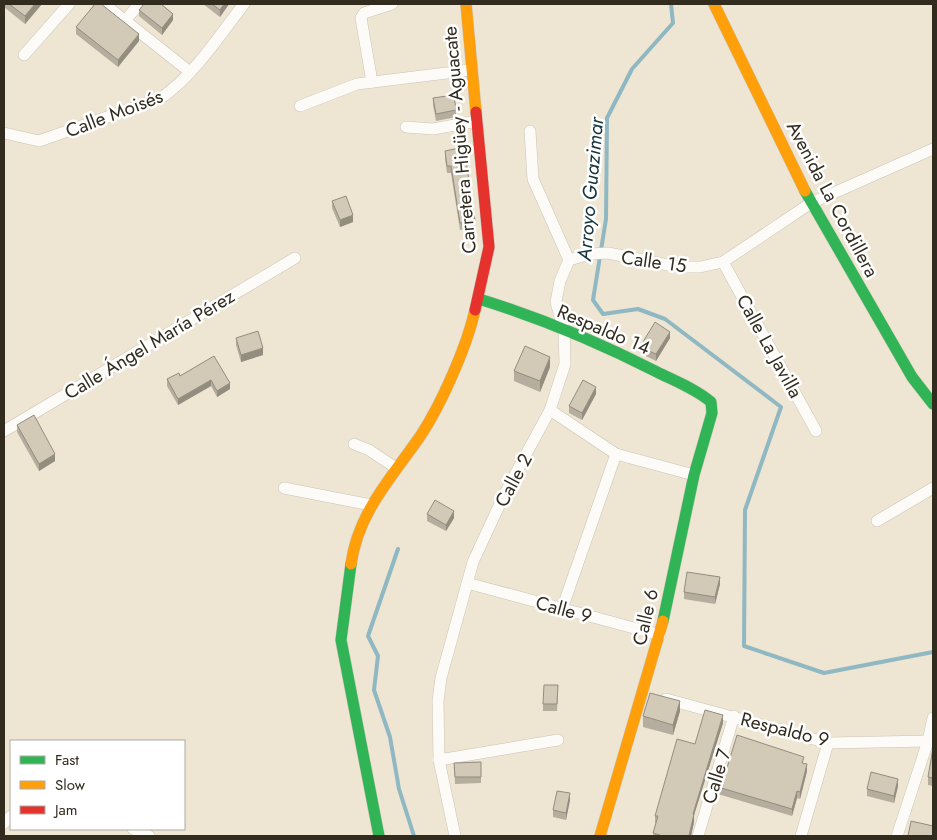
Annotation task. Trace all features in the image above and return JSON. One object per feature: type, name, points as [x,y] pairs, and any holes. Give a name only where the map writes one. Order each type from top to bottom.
[{"type":"street","points":[[24,55],[69,4]]},
{"type":"street","points":[[104,4],[190,72]]},
{"type":"street","points":[[125,21],[139,4]]},
{"type":"street","name":"Calle Moisés","points":[[4,133],[39,141],[161,98],[178,86],[244,4]]},
{"type":"street","points":[[372,82],[361,18],[364,13],[392,4]]},
{"type":"street","name":"Carretera Higüey - Aguacate","points":[[378,836],[341,640],[352,558],[370,505],[422,433],[445,389],[472,325],[479,299],[489,248],[466,4]]},
{"type":"street","name":"Avenida La Cordillera","points":[[714,4],[811,203],[912,377],[933,404]]},
{"type":"street","points":[[300,106],[357,84],[471,70]]},
{"type":"street","points":[[406,127],[433,129],[477,121]]},
{"type":"street","points":[[530,132],[532,179],[569,260]]},
{"type":"street","name":"Calle 15","points":[[569,260],[590,254],[608,254],[678,267],[700,267],[723,262],[811,203],[933,149]]},
{"type":"street","name":"Calle Ángel María Pérez","points":[[4,431],[295,258]]},
{"type":"street","name":"Calle 2","points":[[455,836],[439,760],[438,701],[441,678],[473,562],[504,495],[550,410],[565,364],[564,331],[556,302],[563,269],[569,260]]},
{"type":"street","name":"Calle La Javilla","points":[[723,262],[816,430]]},
{"type":"street","name":"Respaldo 14","points":[[479,299],[518,310],[631,358],[704,396],[711,402]]},
{"type":"street","name":"Calle 6","points":[[600,836],[644,694],[660,635],[694,475],[712,413],[711,402]]},
{"type":"street","points":[[550,410],[616,454],[694,475]]},
{"type":"street","points":[[354,444],[369,450],[396,468]]},
{"type":"street","points":[[562,609],[616,454]]},
{"type":"street","points":[[284,488],[370,505]]},
{"type":"street","points":[[877,521],[933,488]]},
{"type":"street","name":"Calle 9","points":[[468,583],[660,635]]},
{"type":"street","name":"Respaldo 9","points":[[644,694],[734,716],[828,743],[928,742]]},
{"type":"street","name":"Calle 7","points":[[698,836],[734,716]]},
{"type":"street","points":[[897,836],[928,742],[933,718]]},
{"type":"street","points":[[439,760],[558,740]]},
{"type":"street","points":[[801,836],[828,743]]},
{"type":"street","points":[[135,830],[150,836]]},
{"type":"building","points":[[9,4],[35,4],[25,16]]},
{"type":"building","points":[[95,4],[101,4],[139,34],[118,60],[76,27]]},
{"type":"building","points":[[144,4],[161,4],[173,14],[162,28],[139,10]]},
{"type":"building","points":[[212,4],[224,4],[220,10]]},
{"type":"building","points":[[454,95],[456,110],[436,114],[433,98]]},
{"type":"building","points":[[464,147],[475,221],[460,223],[451,166],[447,166],[445,151]]},
{"type":"building","points":[[346,196],[353,215],[340,220],[332,201]]},
{"type":"building","points":[[655,322],[670,332],[656,354],[640,347]]},
{"type":"building","points":[[258,331],[263,348],[241,355],[236,338]]},
{"type":"building","points":[[525,346],[550,357],[540,381],[514,371]]},
{"type":"building","points":[[214,356],[230,383],[217,391],[211,380],[178,399],[167,379],[179,373],[180,376]]},
{"type":"building","points":[[583,380],[596,387],[582,413],[569,406]]},
{"type":"building","points":[[34,415],[55,454],[39,464],[17,425]]},
{"type":"building","points":[[435,500],[454,511],[446,525],[427,514]]},
{"type":"building","points":[[687,572],[720,577],[715,597],[684,592]]},
{"type":"building","points":[[544,685],[558,685],[557,704],[543,704]]},
{"type":"building","points":[[650,693],[680,701],[673,725],[643,716]]},
{"type":"building","points":[[705,710],[723,715],[693,814],[689,836],[663,836],[653,833],[658,816],[655,816],[677,739],[695,744]]},
{"type":"building","points":[[737,735],[804,757],[802,763],[807,764],[800,792],[797,791],[792,809],[718,787],[724,770],[726,771]]},
{"type":"building","points":[[933,748],[933,778],[928,777]]},
{"type":"building","points":[[481,762],[481,777],[455,777],[454,763]]},
{"type":"building","points":[[871,772],[898,779],[894,796],[867,789]]},
{"type":"building","points":[[557,791],[570,793],[566,813],[553,810]]},
{"type":"building","points":[[911,821],[933,826],[933,836],[908,836]]},
{"type":"waterway","name":"Arroyo Guazimar","points":[[671,4],[673,23],[632,69],[607,118],[606,219],[593,300],[603,314],[638,309],[665,319],[781,407],[745,510],[744,646],[824,673],[933,652]]},
{"type":"waterway","points":[[398,549],[368,636],[378,656],[374,690],[390,737],[399,789],[414,836]]},
{"type":"traffic: fast","points":[[805,191],[912,377],[933,404]]},
{"type":"traffic: fast","points":[[479,299],[525,314],[592,341],[699,393],[711,402],[712,413],[694,475],[663,621]]},
{"type":"traffic: fast","points":[[351,564],[341,640],[379,836]]},
{"type":"traffic: slow","points":[[466,4],[476,112]]},
{"type":"traffic: slow","points":[[714,4],[805,191]]},
{"type":"traffic: slow","points":[[351,564],[355,545],[369,511],[388,480],[421,435],[445,391],[460,357],[475,310]]},
{"type":"traffic: slow","points":[[600,836],[663,621]]},
{"type":"traffic: jam","points":[[475,310],[489,247],[476,112]]}]
